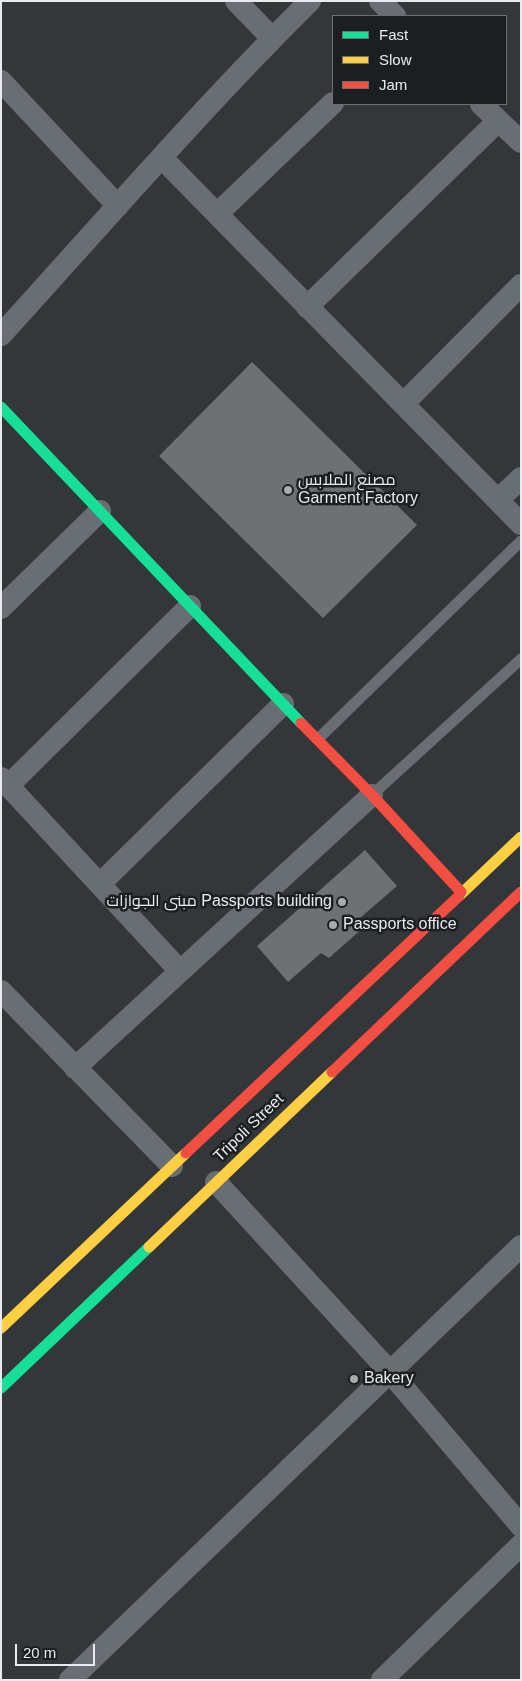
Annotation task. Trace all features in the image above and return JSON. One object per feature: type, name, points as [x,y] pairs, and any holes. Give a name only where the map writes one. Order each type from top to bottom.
[{"type":"main road","points":[[4,414],[100,511],[372,795],[462,892]]},
{"type":"main road","name":"Tripoli Street","points":[[1,1328],[521,837]]},
{"type":"main road","name":"Tripoli Street","points":[[1,1388],[521,892]]},
{"type":"street","points":[[236,1],[272,38]]},
{"type":"street","points":[[1,335],[272,38],[310,1]]},
{"type":"street","points":[[380,1],[394,15]]},
{"type":"street","points":[[1,82],[118,206]]},
{"type":"street","points":[[217,214],[332,104]]},
{"type":"street","points":[[482,105],[521,142]]},
{"type":"street","points":[[307,306],[498,121]]},
{"type":"street","points":[[162,158],[521,524]]},
{"type":"street","points":[[403,404],[521,285]]},
{"type":"street","points":[[498,500],[521,478]]},
{"type":"street","points":[[1,608],[100,511]]},
{"type":"street","points":[[180,972],[5,782],[190,606]]},
{"type":"street","points":[[100,884],[283,704]]},
{"type":"street","points":[[75,1068],[372,795]]},
{"type":"street","points":[[2,994],[172,1166]]},
{"type":"street","points":[[216,1182],[390,1372],[521,1526]]},
{"type":"street","points":[[70,1680],[521,1246]]},
{"type":"street","points":[[382,1680],[521,1545]]},
{"type":"lane","points":[[318,739],[521,541]]},
{"type":"lane","points":[[372,795],[521,659]]},
{"type":"building","name":"مصنع الملابس Garment Factory","points":[[252,362],[417,525],[323,618],[159,456]]},
{"type":"building","name":"مبنى الجوازات Passports building","points":[[365,850],[397,886],[360,918],[363,928],[329,958],[321,953],[288,982],[257,946]]},
{"type":"traffic: fast","points":[[1,407],[301,723]]},
{"type":"traffic: fast","points":[[1,1388],[149,1247]]},
{"type":"traffic: slow","points":[[459,896],[521,837]]},
{"type":"traffic: slow","points":[[149,1247],[332,1072]]},
{"type":"traffic: slow","points":[[1,1328],[186,1153]]},
{"type":"traffic: jam","points":[[301,723],[372,795],[461,892]]},
{"type":"traffic: jam","points":[[332,1072],[521,892]]},
{"type":"traffic: jam","points":[[186,1153],[459,896]]},
{"type":"place","name":"مصنع الملابس Garment Factory","points":[[288,490]]},
{"type":"place","name":"مبنى الجوازات Passports building","points":[[342,902]]},
{"type":"place","name":"Passports office","points":[[333,925]]},
{"type":"place","name":"Bakery","points":[[354,1379]]}]
